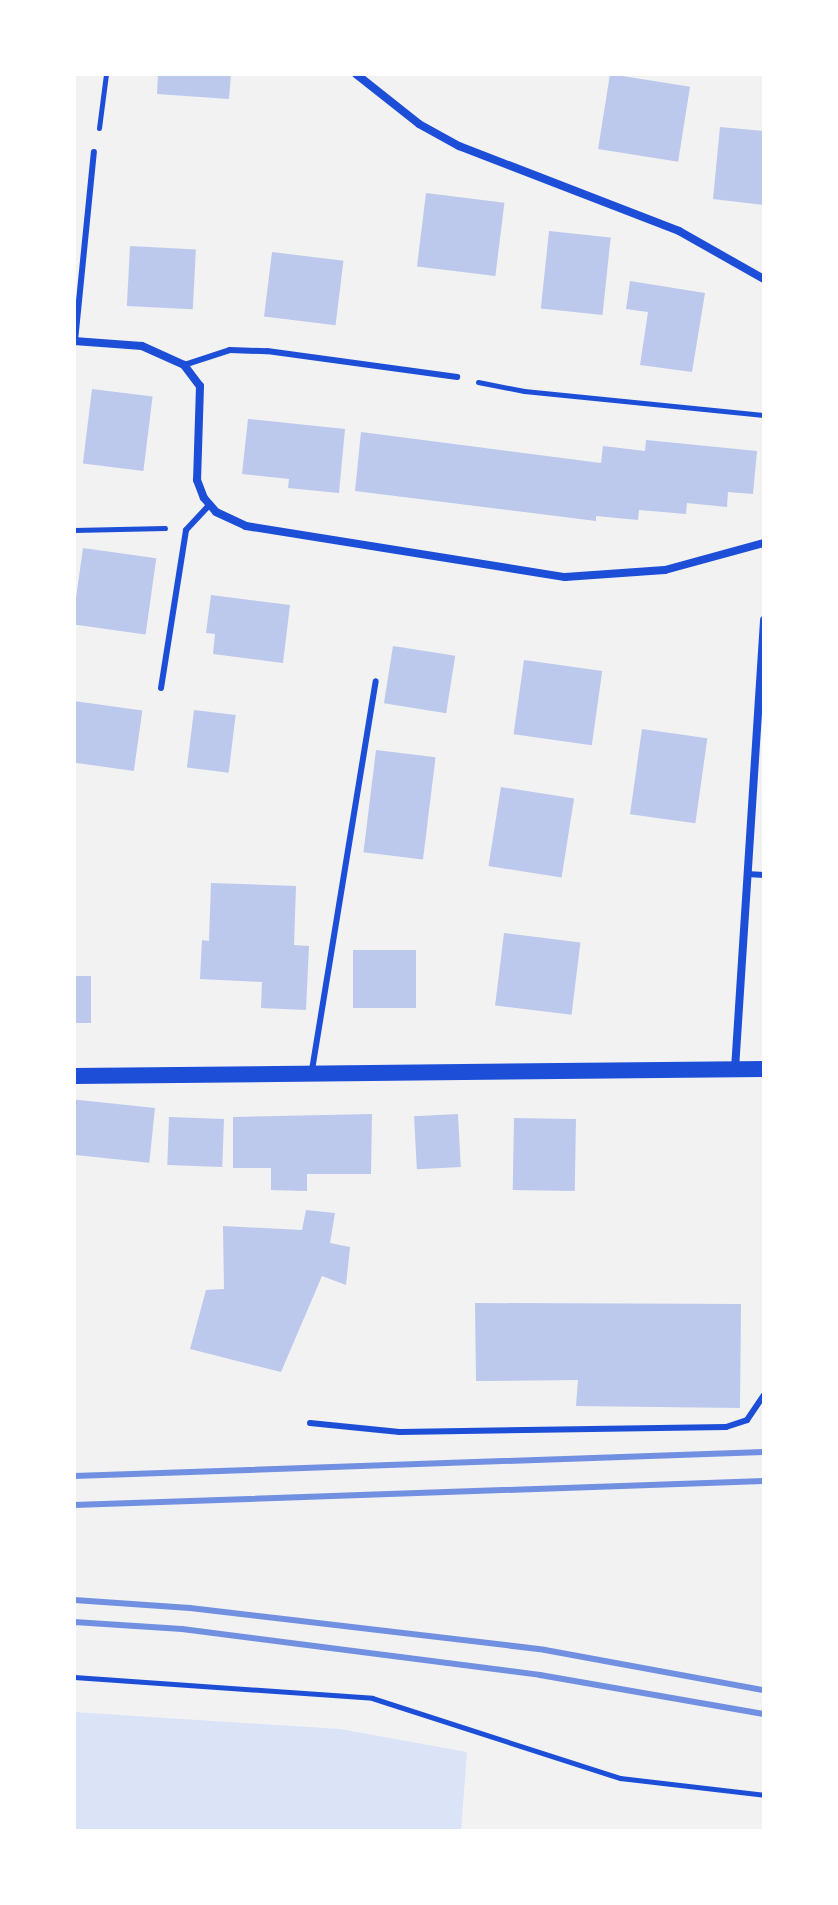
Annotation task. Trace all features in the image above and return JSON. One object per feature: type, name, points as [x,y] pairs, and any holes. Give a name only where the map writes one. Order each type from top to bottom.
[{"type":"main road","points":[[74,1076],[764,1069]]},
{"type":"street","points":[[356,74],[419,124],[459,146],[679,231],[764,279]]},
{"type":"street","points":[[74,341],[142,346],[184,365],[200,386],[197,480],[208,506],[246,526],[565,577],[665,570],[764,543]]},
{"type":"street","points":[[735,1069],[764,620]]},
{"type":"lane","points":[[74,341],[94,152]]},
{"type":"lane","points":[[184,365],[230,350],[267,351],[457,377]]},
{"type":"lane","points":[[161,688],[186,530],[208,506]]},
{"type":"lane","points":[[312,1074],[376,681]]},
{"type":"lane","points":[[747,874],[764,875]]},
{"type":"lane","points":[[310,1423],[400,1432],[726,1427],[747,1420],[764,1395]]},
{"type":"path","points":[[94,152],[106,74]]},
{"type":"path","points":[[457,377],[524,391],[764,415]]},
{"type":"path","points":[[74,530],[130,525],[186,530]]},
{"type":"path","points":[[74,1677],[372,1698],[620,1778],[764,1795]]},
{"type":"shaded area","points":[[74,1712],[340,1729],[467,1752],[461,1831],[74,1831]]},
{"type":"building","points":[[158,74],[231,74],[229,99],[157,94]]},
{"type":"building","points":[[610,74],[690,87],[678,162],[598,149]]},
{"type":"building","points":[[720,127],[764,131],[764,205],[713,199]]},
{"type":"building","points":[[426,193],[504,203],[495,276],[417,266]]},
{"type":"building","points":[[549,231],[611,237],[603,315],[541,309]]},
{"type":"building","points":[[130,246],[196,249],[193,309],[127,306]]},
{"type":"building","points":[[272,252],[343,261],[336,325],[264,317]]},
{"type":"building","points":[[630,281],[705,293],[692,372],[640,365],[648,312],[626,309]]},
{"type":"building","points":[[92,389],[153,396],[143,471],[83,463]]},
{"type":"building","points":[[248,419],[345,429],[339,493],[288,488],[289,479],[242,474]]},
{"type":"building","points":[[361,432],[601,463],[603,446],[645,451],[646,440],[757,451],[753,494],[728,492],[727,507],[687,503],[686,514],[639,510],[638,520],[596,516],[596,521],[355,491]]},
{"type":"building","points":[[83,548],[156,558],[146,635],[74,624]]},
{"type":"building","points":[[211,595],[290,605],[283,663],[213,654],[215,634],[206,633]]},
{"type":"building","points":[[393,646],[455,656],[446,713],[384,703]]},
{"type":"building","points":[[524,660],[602,671],[592,745],[514,734]]},
{"type":"building","points":[[74,701],[142,711],[134,771],[74,763]]},
{"type":"building","points":[[194,710],[236,715],[229,773],[187,768]]},
{"type":"building","points":[[642,729],[707,738],[695,823],[630,814]]},
{"type":"building","points":[[376,750],[436,757],[423,860],[363,852]]},
{"type":"building","points":[[501,787],[574,799],[562,878],[488,866]]},
{"type":"building","points":[[211,883],[296,886],[294,945],[309,946],[306,1010],[261,1008],[262,982],[200,979],[202,940],[209,941]]},
{"type":"building","points":[[504,933],[580,942],[572,1015],[495,1005]]},
{"type":"building","points":[[353,950],[416,950],[416,1008],[353,1008]]},
{"type":"building","points":[[74,976],[91,976],[91,1023],[74,1023]]},
{"type":"building","points":[[74,1100],[155,1108],[149,1163],[74,1155]]},
{"type":"building","points":[[372,1114],[371,1174],[307,1174],[307,1191],[271,1190],[271,1168],[233,1168],[233,1117]]},
{"type":"building","points":[[458,1114],[461,1167],[417,1169],[414,1116]]},
{"type":"building","points":[[169,1117],[224,1119],[222,1167],[167,1165]]},
{"type":"building","points":[[514,1118],[576,1119],[575,1191],[513,1190]]},
{"type":"building","points":[[306,1210],[335,1213],[330,1243],[350,1247],[346,1285],[322,1276],[281,1372],[190,1349],[206,1290],[224,1289],[223,1226],[302,1230]]},
{"type":"building","points":[[475,1303],[741,1304],[740,1408],[576,1406],[578,1380],[476,1381]]},
{"type":"railway","points":[[74,1476],[764,1452]]},
{"type":"railway","points":[[74,1505],[764,1481]]},
{"type":"railway","points":[[74,1600],[190,1608],[545,1650],[764,1690]]},
{"type":"railway","points":[[74,1622],[182,1629],[540,1675],[764,1714]]}]
